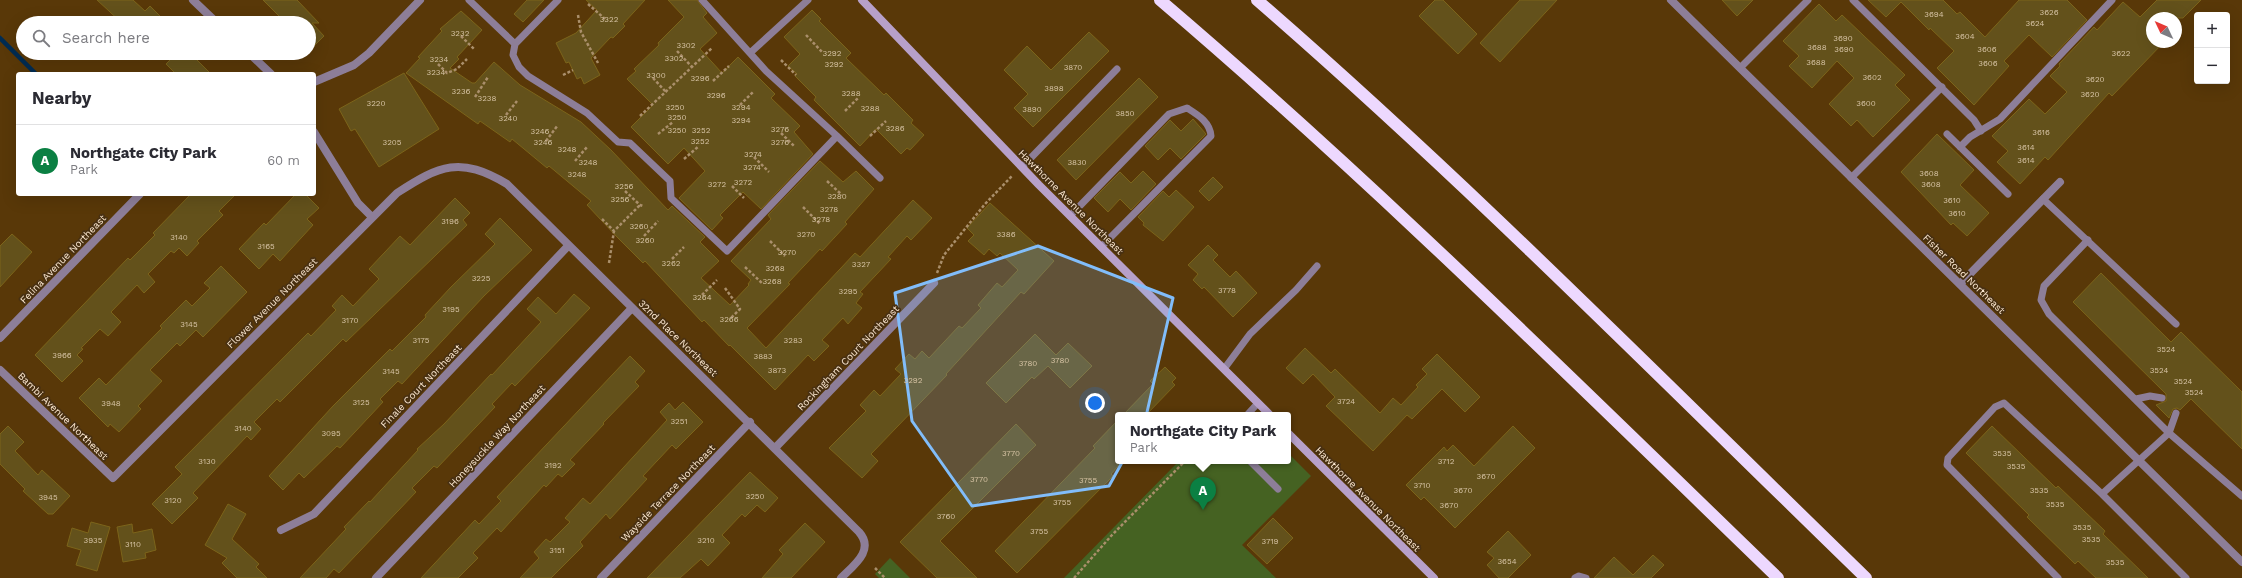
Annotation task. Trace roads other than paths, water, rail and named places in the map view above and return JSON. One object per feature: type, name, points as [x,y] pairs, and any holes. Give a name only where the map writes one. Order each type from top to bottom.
[{"type":"highway","points":[[1160,0],[1290,112],[1397,210],[1778,578]]},
{"type":"highway","points":[[1257,0],[1318,53],[1463,187],[1866,578]]},
{"type":"main road","name":"Hawthorne Avenue Northeast","points":[[862,0],[1070,216],[1267,412]]},
{"type":"main road","name":"Hawthorne Avenue Northeast","points":[[1291,436],[1434,578]]},
{"type":"street","points":[[193,0],[210,16]]},
{"type":"street","points":[[316,81],[354,65],[369,53],[420,0]]},
{"type":"street","name":"Fisher Road Northeast","points":[[1671,0],[2242,562]]},
{"type":"street","points":[[256,60],[269,72]]},
{"type":"street","points":[[316,135],[358,203],[372,217]]},
{"type":"street","name":"Flower Avenue Northeast","points":[[113,478],[397,193],[420,178],[461,166]]},
{"type":"street","name":"32nd Place Northeast","points":[[461,166],[488,173],[507,184],[568,246],[750,422],[864,537],[866,545],[861,557],[841,578]]},
{"type":"street","points":[[1960,284],[2060,182]]},
{"type":"street","name":"Felina Avenue Northeast","points":[[0,338],[138,196]]},
{"type":"street","name":"Finale Court Northeast","points":[[281,530],[314,514],[568,246]]},
{"type":"street","name":"Rockingham Court Northeast","points":[[776,448],[934,283]]},
{"type":"street","name":"Honeysuckle Way Northeast","points":[[376,578],[632,308]]},
{"type":"street","name":"Bambi Avenue Northeast","points":[[0,370],[113,478]]},
{"type":"street","name":"Wayside Terrace Northeast","points":[[601,578],[750,422]]},
{"type":"lane","points":[[469,0],[515,44]]},
{"type":"lane","points":[[558,0],[515,44],[513,55],[519,67],[528,76],[587,113],[618,142],[630,143],[670,181],[671,198],[728,251],[837,136]]},
{"type":"lane","points":[[702,0],[766,71],[880,178]]},
{"type":"lane","points":[[750,53],[808,0]]},
{"type":"lane","points":[[1740,68],[1808,0]]},
{"type":"lane","points":[[1853,0],[1974,120],[1980,131]]},
{"type":"lane","points":[[1960,147],[1970,137],[2000,119],[2112,0]]},
{"type":"lane","points":[[1022,167],[1117,69]]},
{"type":"lane","points":[[1851,178],[1942,87]]},
{"type":"lane","points":[[1070,216],[1169,114],[1188,108],[1201,116],[1210,130],[1211,136],[1102,247]]},
{"type":"lane","points":[[1947,134],[2008,194]]},
{"type":"lane","points":[[2043,199],[2176,324]]},
{"type":"lane","points":[[2088,240],[2044,286],[2041,300],[2049,314],[2169,433],[2242,496]]},
{"type":"lane","points":[[1224,369],[1250,334],[1296,290],[1317,266]]},
{"type":"lane","points":[[2136,399],[2150,396],[2162,398]]},
{"type":"lane","points":[[1250,412],[1258,403]]},
{"type":"lane","points":[[2058,578],[1950,471],[1947,465],[1948,458],[1995,407],[2004,403],[2102,494],[2186,578]]},
{"type":"lane","points":[[2102,494],[2169,433],[2176,413]]},
{"type":"lane","points":[[1253,464],[1278,489]]},
{"type":"lane","points":[[1575,578],[1579,576],[1586,578]]},
{"type":"waterway","points":[[0,38],[16,54]]},
{"type":"waterway","points":[[22,60],[34,72]]},
{"type":"place","name":"Northgate City Park","points":[[1203,510]]}]
